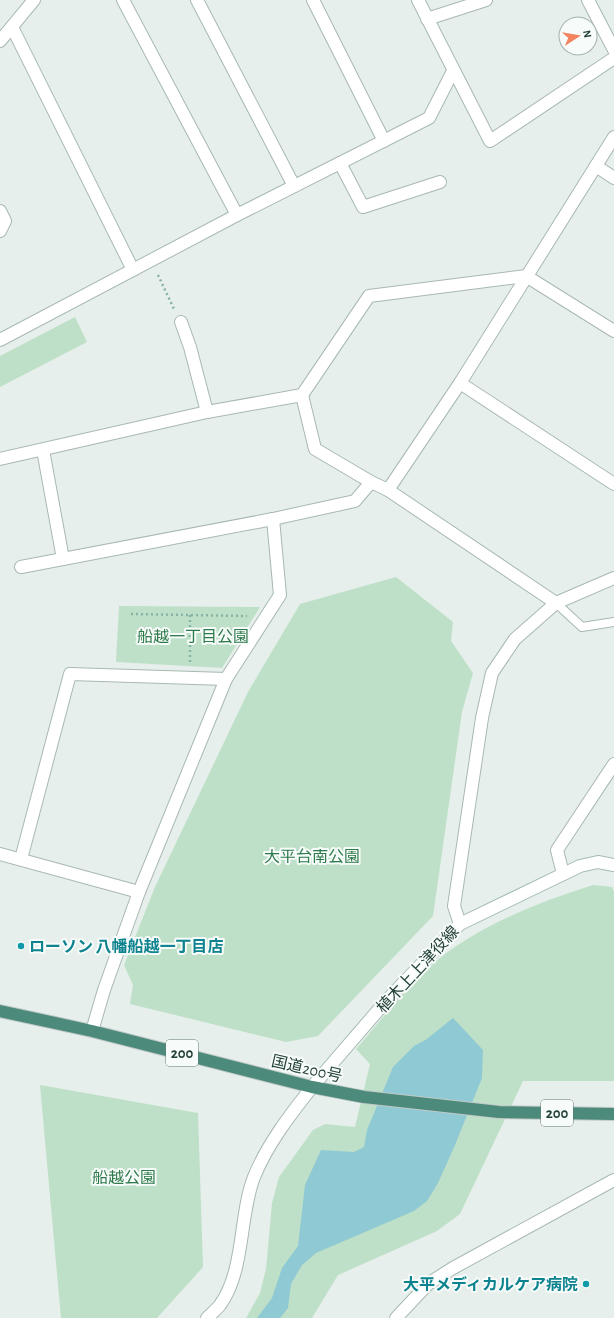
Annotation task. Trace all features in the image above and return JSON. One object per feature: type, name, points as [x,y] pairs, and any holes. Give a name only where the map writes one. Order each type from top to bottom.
[{"type":"highway","name":"国道200号","points":[[0,1011],[92,1031],[312,1087],[364,1097],[499,1112],[614,1114]]},
{"type":"street","points":[[0,41],[34,0]]},
{"type":"street","points":[[123,0],[237,215]]},
{"type":"street","points":[[197,0],[294,186]]},
{"type":"street","points":[[313,0],[384,141]]},
{"type":"street","points":[[418,0],[490,141],[614,58]]},
{"type":"street","points":[[427,19],[486,0]]},
{"type":"street","points":[[588,0],[614,50]]},
{"type":"street","points":[[12,27],[133,270]]},
{"type":"street","points":[[0,340],[237,215],[429,118],[453,71]]},
{"type":"street","points":[[388,490],[460,383],[614,137]]},
{"type":"street","points":[[340,163],[363,207],[440,182]]},
{"type":"street","points":[[596,166],[614,178]]},
{"type":"street","points":[[0,211],[5,221],[0,231]]},
{"type":"street","points":[[0,459],[207,412],[302,395],[369,296],[526,276],[614,331]]},
{"type":"street","points":[[181,322],[190,347],[207,412]]},
{"type":"street","points":[[460,383],[614,484]]},
{"type":"street","points":[[302,395],[315,449],[370,482],[388,490],[556,603]]},
{"type":"street","points":[[44,450],[63,559]]},
{"type":"street","points":[[21,567],[273,519],[355,501],[370,482]]},
{"type":"street","points":[[92,1031],[104,990],[139,892],[226,679],[280,595],[273,519]]},
{"type":"street","points":[[460,924],[454,906],[482,718],[492,673],[515,639],[556,603],[614,578]]},
{"type":"street","points":[[21,859],[70,674],[226,679]]},
{"type":"street","points":[[563,874],[556,850],[614,764]]},
{"type":"street","points":[[0,854],[139,892]]},
{"type":"street","name":"植木上上津役線","points":[[207,1318],[220,1305],[236,1271],[242,1226],[254,1177],[276,1135],[312,1087],[387,1000],[460,924],[580,866],[598,862],[614,865]]},
{"type":"street","points":[[396,1318],[428,1284],[447,1272],[614,1180]]},
{"type":"lane","points":[[556,603],[582,627],[614,622]]},
{"type":"path","points":[[151,261],[181,322]]},
{"type":"path","points":[[131,614],[267,616]]},
{"type":"path","points":[[190,615],[191,654]]},
{"type":"green space","points":[[75,317],[87,342],[0,387],[0,356]]},
{"type":"green space","name":"大平台南公園","points":[[396,577],[453,622],[451,641],[473,673],[462,712],[433,916],[318,1036],[286,1042],[130,1004],[133,985],[124,965],[155,887],[248,692],[300,604]]},
{"type":"green space","name":"船越一丁目公園","points":[[119,606],[260,607],[222,668],[116,662]]},
{"type":"green space","points":[[593,885],[612,887],[614,892],[614,1081],[523,1081],[460,1214],[437,1231],[338,1275],[312,1318],[246,1318],[260,1293],[266,1269],[272,1203],[279,1177],[313,1130],[325,1124],[355,1127],[370,1064],[356,1049],[409,987],[445,954],[497,922],[535,905]]},
{"type":"green space","name":"船越公園","points":[[40,1085],[198,1113],[203,1267],[157,1318],[61,1318]]},
{"type":"water","points":[[453,1018],[483,1050],[482,1078],[455,1145],[438,1183],[427,1201],[414,1211],[316,1253],[302,1265],[291,1284],[288,1308],[280,1318],[257,1318],[272,1298],[282,1268],[298,1246],[305,1185],[321,1150],[354,1152],[364,1147],[367,1130],[393,1067],[414,1046],[427,1039]]},
{"type":"place","name":"ローソン 八幡船越一丁目店","points":[[21,946]]},
{"type":"place","name":"大平メディカルケア病院","points":[[586,1284]]}]
